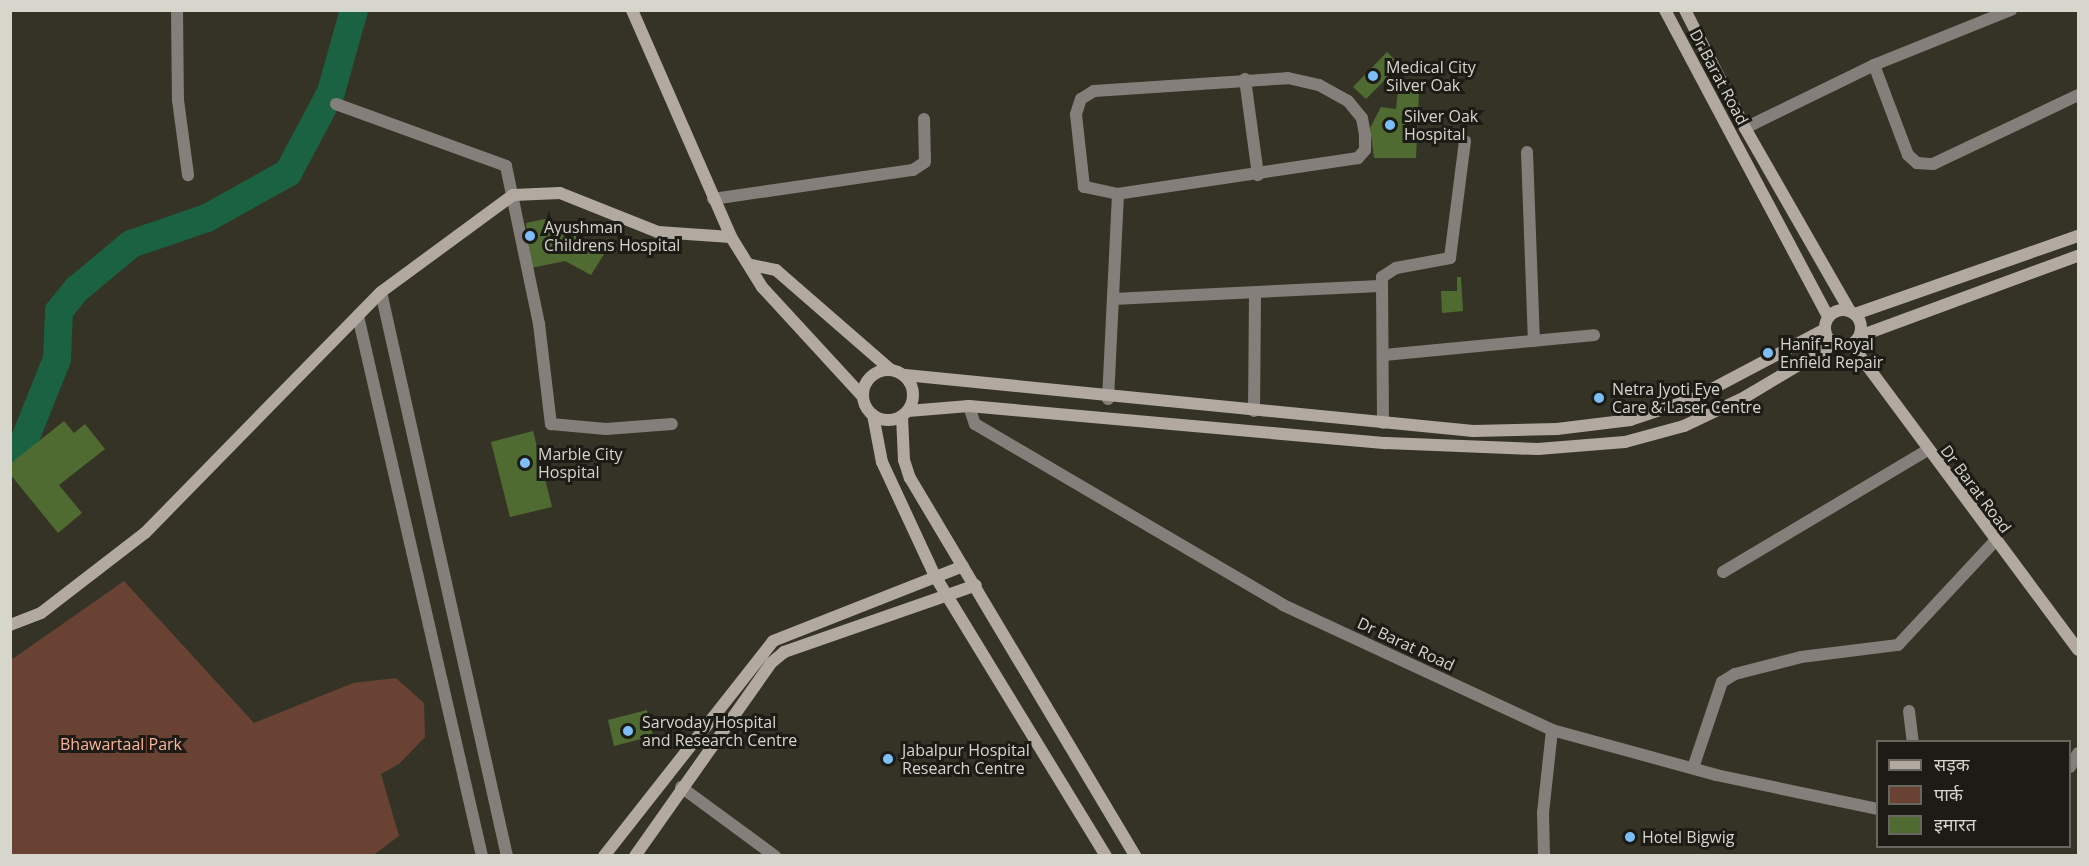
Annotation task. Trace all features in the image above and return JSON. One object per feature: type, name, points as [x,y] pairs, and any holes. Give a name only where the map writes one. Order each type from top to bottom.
[{"type":"street","points":[[177,10],[178,100],[188,175]]},
{"type":"street","points":[[632,10],[731,237],[752,265],[762,287],[863,397],[873,415],[882,462],[935,576],[1106,855]]},
{"type":"street","name":"Dr Barat Road","points":[[1665,10],[1826,323]]},
{"type":"street","name":"Dr Barat Road","points":[[1685,10],[1745,128],[1853,313]]},
{"type":"street","points":[[1745,128],[1874,65],[2010,10]]},
{"type":"street","points":[[1874,65],[1908,155],[1917,163],[1933,164],[2079,95]]},
{"type":"street","points":[[1287,78],[1319,85],[1348,101],[1362,118],[1365,150],[1350,162],[1118,194],[1084,187],[1076,114],[1080,99],[1094,91],[1245,79],[1287,78]]},
{"type":"street","points":[[1245,79],[1258,175]]},
{"type":"street","points":[[336,104],[506,166],[539,324],[550,424],[606,429],[672,424]]},
{"type":"street","points":[[713,199],[913,170],[925,162],[924,119]]},
{"type":"street","points":[[1383,423],[1384,355],[1380,286],[1387,271],[1450,258],[1465,141]]},
{"type":"street","points":[[1527,152],[1534,341]]},
{"type":"street","points":[[10,625],[41,614],[145,533],[381,292],[513,195],[560,193],[658,232],[731,237]]},
{"type":"street","points":[[1108,399],[1118,194]]},
{"type":"street","points":[[752,265],[776,270],[891,370],[904,375],[1108,399],[1473,431],[1557,429],[1630,420],[1693,399],[1826,323],[1838,310],[1853,313],[2079,236]]},
{"type":"street","points":[[873,415],[886,420],[905,413],[969,406],[1397,444],[1538,449],[1625,442],[1684,426],[1745,397],[1834,344],[1855,340],[2079,256]]},
{"type":"street","points":[[1113,299],[1255,295],[1380,286]]},
{"type":"street","points":[[381,292],[507,855]]},
{"type":"street","points":[[1254,411],[1255,295]]},
{"type":"street","points":[[1853,313],[1861,325],[1855,340]]},
{"type":"street","points":[[358,316],[482,855]]},
{"type":"street","points":[[1826,323],[1834,344]]},
{"type":"street","points":[[1384,355],[1594,335]]},
{"type":"street","name":"Dr Barat Road","points":[[1855,340],[1926,451],[2079,650]]},
{"type":"street","points":[[863,397],[871,377],[891,370]]},
{"type":"street","points":[[904,375],[914,395],[905,413],[904,460],[910,478],[976,585],[1135,855]]},
{"type":"street","name":"Dr Barat Road","points":[[969,406],[975,424],[1283,605],[1552,730],[1693,768],[1876,809]]},
{"type":"street","points":[[1723,572],[1926,451]]},
{"type":"street","points":[[1693,768],[1722,682],[1735,674],[1801,657],[1898,645],[1995,541]]},
{"type":"street","points":[[604,855],[773,641],[963,566]]},
{"type":"street","points":[[640,854],[681,787],[771,663],[784,652],[976,585]]},
{"type":"street","points":[[1909,711],[1913,740]]},
{"type":"street","points":[[1544,855],[1543,813],[1552,730]]},
{"type":"street","points":[[681,787],[775,855]]},
{"type":"green space","name":"Bhawartaal Park","points":[[124,581],[254,723],[353,683],[396,678],[424,703],[425,737],[399,764],[381,774],[399,836],[372,856],[11,855],[11,660]]},
{"type":"building","points":[[1387,52],[1400,65],[1366,99],[1353,87]]},
{"type":"building","points":[[1398,90],[1419,92],[1416,158],[1374,158],[1370,128],[1381,107],[1396,109]]},
{"type":"building","points":[[545,219],[606,251],[591,275],[565,261],[531,268],[526,223]]},
{"type":"building","points":[[1457,277],[1461,277],[1463,311],[1442,313],[1441,291],[1457,291]]},
{"type":"building","points":[[64,421],[74,433],[85,424],[105,449],[59,485],[82,513],[58,533],[10,474],[10,464]]},
{"type":"building","points":[[533,431],[552,507],[510,517],[491,442]]},
{"type":"building","points":[[647,710],[653,736],[614,746],[608,720]]},
{"type":"waterway","points":[[10,458],[19,454],[57,359],[59,311],[77,289],[131,244],[207,218],[288,173],[331,92],[354,10]]},
{"type":"place","name":"Medical City Silver Oak","points":[[1373,76]]},
{"type":"place","name":"Silver Oak Hospital","points":[[1390,125]]},
{"type":"place","name":"Ayushman Childrens Hospital","points":[[530,236]]},
{"type":"place","name":"Hanif - Royal Enfield Repair","points":[[1768,353]]},
{"type":"place","name":"Netra Jyoti Eye Care & Laser Centre","points":[[1599,398]]},
{"type":"place","name":"Marble City Hospital","points":[[525,463]]},
{"type":"place","name":"Sarvoday Hospital and Research Centre","points":[[628,731]]},
{"type":"place","name":"Jabalpur Hospital Research Centre","points":[[888,759]]},
{"type":"place","name":"Hotel Bigwig","points":[[1630,837]]}]
